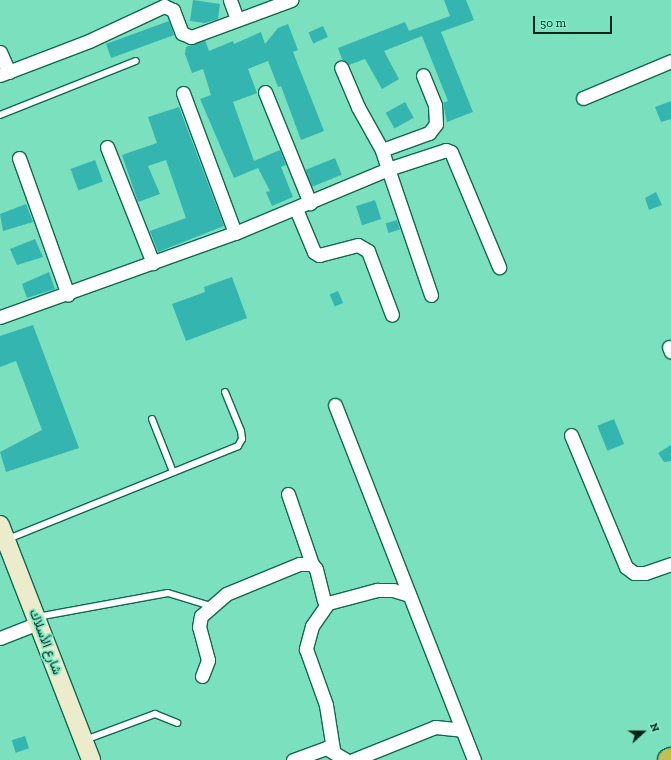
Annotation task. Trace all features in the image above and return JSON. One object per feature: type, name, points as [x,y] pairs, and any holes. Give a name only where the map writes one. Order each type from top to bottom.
[{"type":"street","points":[[230,0],[237,19]]},
{"type":"street","points":[[0,52],[4,73],[89,41],[164,6],[173,10],[182,33],[191,37],[292,0]]},
{"type":"street","points":[[583,98],[671,61]]},
{"type":"street","points":[[341,68],[358,107],[382,150],[430,295]]},
{"type":"street","points":[[382,150],[428,133],[436,124],[435,105],[423,75]]},
{"type":"street","points":[[266,92],[310,203]]},
{"type":"street","points":[[183,93],[235,233]]},
{"type":"street","points":[[107,147],[153,263]]},
{"type":"street","points":[[0,317],[68,295],[235,233],[296,209],[388,169],[446,150],[455,156],[499,267]]},
{"type":"street","points":[[19,158],[68,295]]},
{"type":"street","points":[[296,209],[314,252],[319,255],[358,245],[368,251],[392,315]]},
{"type":"street","points":[[335,405],[474,760]]},
{"type":"street","points":[[571,435],[626,567],[634,573],[645,573],[671,564]]},
{"type":"street","points":[[288,494],[324,600],[328,603]]},
{"type":"street","name":"شارع الأسلاك","points":[[3,538],[37,620],[91,760]]},
{"type":"street","points":[[202,676],[208,660],[199,627],[201,616],[226,594],[299,564],[312,564]]},
{"type":"street","points":[[333,749],[326,705],[306,649],[312,626],[328,603],[377,590],[393,590],[409,595]]},
{"type":"street","points":[[0,638],[37,620]]},
{"type":"street","points":[[353,760],[435,727],[462,730]]},
{"type":"street","points":[[293,760],[326,748],[333,749],[346,760]]},
{"type":"lane","points":[[0,115],[136,61]]},
{"type":"lane","points":[[3,538],[238,446],[242,438],[241,431],[225,392]]},
{"type":"lane","points":[[152,419],[173,472]]},
{"type":"lane","points":[[37,620],[168,593],[211,606]]},
{"type":"lane","points":[[83,741],[155,714],[177,723]]},
{"type":"building","points":[[193,0],[220,4],[218,19],[205,23],[190,21]]},
{"type":"building","points":[[444,0],[466,0],[474,20],[441,32],[473,112],[447,122],[443,103],[448,101],[422,36],[384,51],[399,79],[382,89],[365,59],[349,65],[342,59],[338,48],[405,22],[409,31],[450,16]]},
{"type":"building","points":[[169,21],[174,35],[111,58],[106,44]]},
{"type":"building","points":[[288,24],[298,50],[293,52],[324,131],[301,140],[281,86],[278,87],[268,61],[248,69],[257,93],[233,102],[254,161],[280,150],[286,165],[281,167],[293,197],[272,206],[266,192],[270,191],[258,168],[234,178],[200,99],[211,95],[203,69],[192,73],[185,54],[186,47],[205,40],[209,51],[233,41],[234,44],[261,32],[265,44],[278,28]]},
{"type":"building","points":[[323,26],[328,37],[313,43],[308,33]]},
{"type":"building","points":[[671,101],[671,119],[661,122],[655,107]]},
{"type":"building","points":[[405,102],[414,118],[394,128],[386,113]]},
{"type":"building","points":[[179,107],[224,226],[158,252],[150,231],[186,218],[166,160],[148,166],[160,194],[138,202],[122,155],[157,143],[148,117]]},
{"type":"building","points":[[335,158],[342,175],[312,187],[305,170]]},
{"type":"building","points":[[95,160],[103,182],[78,191],[71,169]]},
{"type":"building","points":[[656,192],[662,205],[649,210],[645,198]]},
{"type":"building","points":[[375,200],[381,219],[362,225],[356,206]]},
{"type":"building","points":[[26,204],[33,222],[3,231],[0,214]]},
{"type":"building","points":[[397,220],[400,230],[388,233],[386,224]]},
{"type":"building","points":[[35,239],[43,257],[17,265],[10,249]]},
{"type":"building","points":[[49,272],[55,289],[27,298],[22,284]]},
{"type":"building","points":[[232,277],[247,318],[186,341],[172,304],[205,292],[204,287]]},
{"type":"building","points":[[338,291],[343,303],[335,306],[330,295]]},
{"type":"building","points":[[33,325],[79,448],[6,472],[0,452],[42,430],[16,361],[0,367],[0,336]]},
{"type":"building","points":[[614,419],[624,444],[607,451],[597,426]]},
{"type":"building","points":[[671,445],[671,461],[664,462],[658,453]]},
{"type":"building","points":[[25,736],[29,748],[16,753],[12,740]]}]
